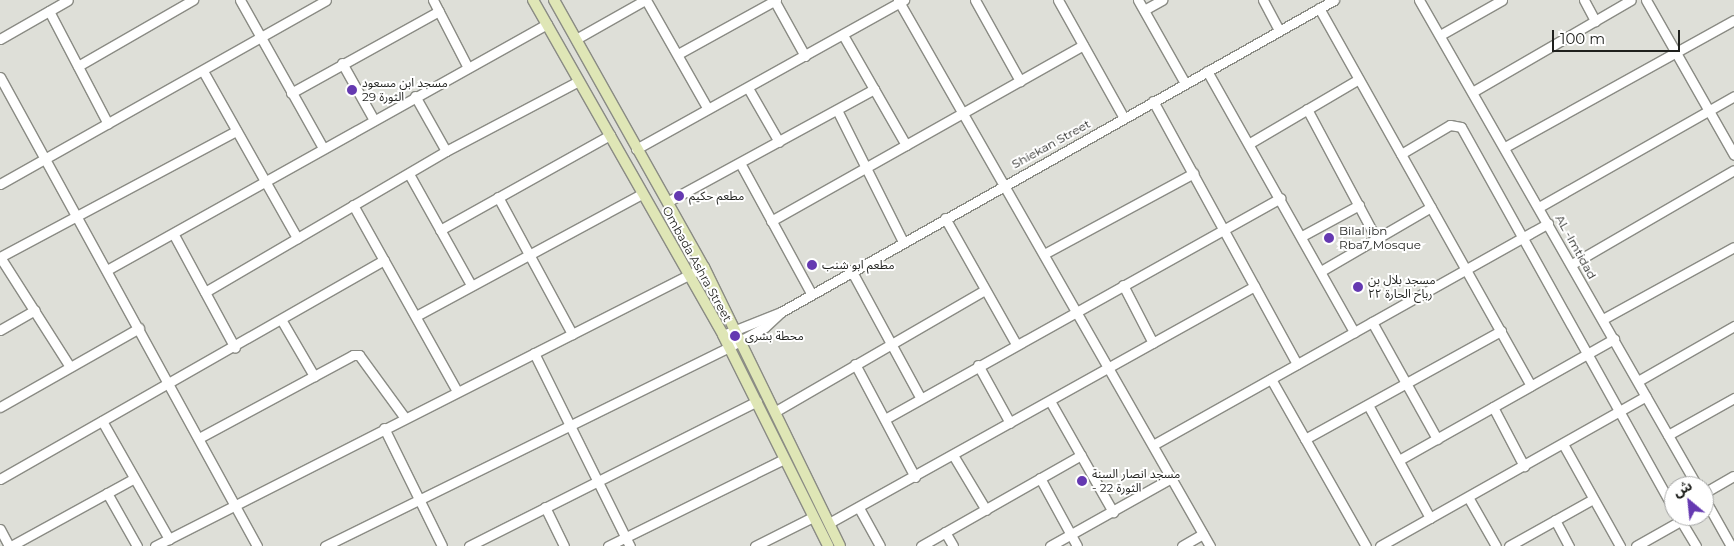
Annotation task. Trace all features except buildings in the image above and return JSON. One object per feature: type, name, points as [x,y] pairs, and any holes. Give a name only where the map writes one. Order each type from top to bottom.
[{"type":"main road","name":"Ombada Ashra Street","points":[[533,0],[729,347],[828,546]]},
{"type":"main road","name":"Ombada Ashra Street","points":[[554,0],[704,267],[776,411],[840,546]]},
{"type":"main road","points":[[569,63],[584,55]]},
{"type":"street","points":[[0,39],[68,0]]},
{"type":"street","points":[[78,66],[194,0]]},
{"type":"street","points":[[240,0],[323,148]]},
{"type":"street","points":[[0,184],[204,71],[315,3],[326,0]]},
{"type":"street","points":[[433,0],[467,66]]},
{"type":"street","points":[[576,39],[646,0],[708,109]]},
{"type":"street","points":[[678,54],[774,0],[805,56]]},
{"type":"street","points":[[975,0],[1020,81]]},
{"type":"street","points":[[1058,0],[1124,118]]},
{"type":"street","points":[[1138,0],[1185,83]]},
{"type":"street","points":[[1144,10],[1162,0]]},
{"type":"street","points":[[1263,0],[1280,30]]},
{"type":"street","name":"Shiekan Street","points":[[325,546],[729,347],[811,293],[1334,0]]},
{"type":"street","points":[[1419,0],[1434,20]]},
{"type":"street","points":[[1428,0],[1434,20]]},
{"type":"street","points":[[1442,34],[1502,0]]},
{"type":"street","points":[[1584,0],[1595,21]]},
{"type":"street","points":[[1474,91],[1631,0]]},
{"type":"street","points":[[1646,0],[1734,155]]},
{"type":"street","points":[[636,149],[843,35],[900,1],[1210,546]]},
{"type":"street","points":[[1319,8],[1531,386]]},
{"type":"street","points":[[49,11],[108,124]]},
{"type":"street","points":[[291,92],[439,11]]},
{"type":"street","name":"AL -Imtidad","points":[[1434,20],[1691,476]]},
{"type":"street","points":[[1505,147],[1675,51],[1734,20]]},
{"type":"street","points":[[107,270],[174,235],[467,66],[547,24]]},
{"type":"street","points":[[843,35],[906,145]]},
{"type":"street","points":[[771,221],[1083,45]]},
{"type":"street","points":[[342,63],[374,120]]},
{"type":"street","points":[[204,71],[297,238]]},
{"type":"street","points":[[1207,71],[1250,143],[1354,332]]},
{"type":"street","points":[[0,77],[236,504],[257,546]]},
{"type":"street","points":[[1250,143],[1359,79]]},
{"type":"street","points":[[205,292],[446,151],[579,81]]},
{"type":"street","points":[[748,88],[778,142]]},
{"type":"street","points":[[667,202],[874,89]]},
{"type":"street","points":[[415,96],[446,151]]},
{"type":"street","points":[[1539,207],[1734,96]]},
{"type":"street","points":[[1153,101],[1226,228],[1297,364]]},
{"type":"street","points":[[1307,109],[1377,240]]},
{"type":"street","points":[[837,110],[903,242]]},
{"type":"street","points":[[1401,154],[1450,125],[1461,127],[1591,352],[1664,490]]},
{"type":"street","points":[[70,368],[0,257],[76,214],[236,131]]},
{"type":"street","points":[[440,230],[610,135]]},
{"type":"street","points":[[740,163],[811,293]]},
{"type":"street","points":[[1572,264],[1734,170]]},
{"type":"street","points":[[1044,254],[1194,173]]},
{"type":"street","points":[[409,174],[471,285]]},
{"type":"street","points":[[416,316],[529,252],[642,194]]},
{"type":"street","points":[[498,198],[572,334]]},
{"type":"street","points":[[885,419],[920,397],[1280,198]]},
{"type":"street","points":[[353,205],[457,391]]},
{"type":"street","points":[[1302,236],[1359,205]]},
{"type":"street","points":[[1321,271],[1431,208]]},
{"type":"street","points":[[944,218],[1016,344]]},
{"type":"street","points":[[1152,445],[1548,223]]},
{"type":"street","points":[[174,235],[235,348]]},
{"type":"street","points":[[1602,319],[1734,247]]},
{"type":"street","points":[[0,479],[235,348],[384,260]]},
{"type":"street","points":[[155,546],[704,267]]},
{"type":"street","points":[[852,270],[920,397]]},
{"type":"street","points":[[1123,286],[1153,343]]},
{"type":"street","points":[[829,523],[1255,286]]},
{"type":"street","points":[[776,411],[985,290]]},
{"type":"street","points":[[0,330],[34,310]]},
{"type":"street","name":"Shiekan Street","points":[[722,335],[781,312]]},
{"type":"street","points":[[282,320],[314,376]]},
{"type":"street","points":[[1372,322],[1437,439]]},
{"type":"street","points":[[1638,381],[1734,326]]},
{"type":"street","points":[[0,407],[139,328]]},
{"type":"street","points":[[1305,439],[1368,406],[1501,331]]},
{"type":"street","points":[[1399,460],[1614,340]]},
{"type":"street","points":[[534,353],[572,425],[628,542]]},
{"type":"street","points":[[199,438],[314,376],[359,355],[405,418]]},
{"type":"street","points":[[855,364],[914,477]]},
{"type":"street","points":[[978,365],[1010,423]]},
{"type":"street","points":[[1271,379],[1366,546]]},
{"type":"street","points":[[1380,546],[1646,396]]},
{"type":"street","points":[[1668,435],[1734,398]]},
{"type":"street","points":[[469,546],[597,479],[757,401]]},
{"type":"street","points":[[1050,401],[1113,512]]},
{"type":"street","points":[[1368,406],[1430,518]]},
{"type":"street","points":[[1493,407],[1524,466]]},
{"type":"street","points":[[102,421],[133,479],[169,539]]},
{"type":"street","points":[[384,428],[442,546]]},
{"type":"street","points":[[1563,444],[1620,546]]},
{"type":"street","points":[[953,455],[986,510]]},
{"type":"street","points":[[921,546],[1081,455]]},
{"type":"street","points":[[608,546],[628,542],[784,459]]},
{"type":"street","points":[[1714,487],[1734,476]]},
{"type":"street","points":[[1040,478],[1077,546]]},
{"type":"street","points":[[1050,546],[1171,478]]},
{"type":"street","points":[[0,529],[10,546],[133,479]]},
{"type":"street","points":[[107,493],[137,546]]},
{"type":"street","points":[[1468,497],[1496,546]]},
{"type":"street","points":[[1509,546],[1594,499]]},
{"type":"street","points":[[545,507],[564,546]]},
{"type":"street","points":[[859,508],[880,546]]},
{"type":"street","points":[[755,546],[813,517]]},
{"type":"street","points":[[1714,518],[1731,546]]},
{"type":"street","points":[[1555,520],[1569,546]]},
{"type":"street","points":[[1636,546],[1669,526]]},
{"type":"street","points":[[1686,526],[1696,546]]},
{"type":"street","points":[[946,532],[953,546]]},
{"type":"street","points":[[1182,546],[1203,534]]},
{"type":"place","name":"مسجد ابن مسعود الثورة 29","points":[[352,90]]},
{"type":"place","name":"مطعم حكيم","points":[[679,196]]},
{"type":"place","name":"Bilal ibn Rba7 Mosque","points":[[1329,238]]},
{"type":"place","name":"مطعم ابو شنب","points":[[812,265]]},
{"type":"place","name":"مسجد بلال بن رباح الحارة ٢٢","points":[[1358,287]]},
{"type":"place","name":"محطة بشرى","points":[[735,336]]},
{"type":"place","name":"مسجد انصار السنة - الثورة 22","points":[[1082,481]]}]
